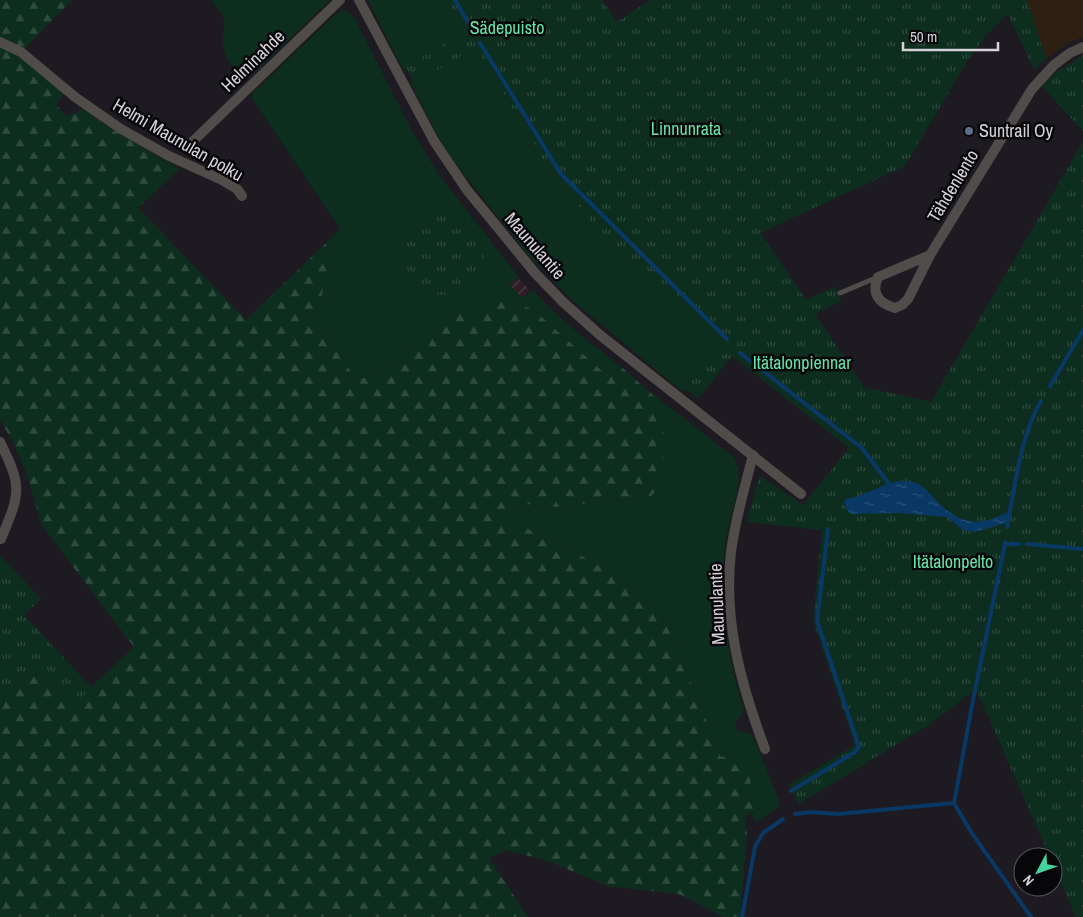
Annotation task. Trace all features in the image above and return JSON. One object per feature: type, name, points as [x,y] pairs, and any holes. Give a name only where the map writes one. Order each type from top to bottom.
[{"type":"street","name":"Helminahde","points":[[188,146],[340,0]]},
{"type":"street","name":"Maunulantie","points":[[359,0],[434,141],[467,190],[523,259],[563,302],[600,335],[801,494]]},
{"type":"street","name":"Helmi Maunulan polku","points":[[0,42],[21,52],[75,97],[121,129],[169,156],[222,180],[237,189],[242,196]]},
{"type":"street","name":"Tähdenlento","points":[[878,277],[874,286],[875,293],[888,306],[895,308],[908,299],[930,255],[1032,89],[1054,65],[1070,53],[1083,47]]},
{"type":"street","points":[[878,277],[930,255]]},
{"type":"street","points":[[0,442],[15,476],[17,495],[15,505],[1,539]]},
{"type":"street","name":"Maunulantie","points":[[753,455],[731,552],[729,578],[730,615],[733,642],[741,677],[765,749]]},
{"type":"lane","points":[[840,293],[878,277]]},
{"type":"shaded area","points":[[1027,0],[1083,0],[1083,37],[1068,43],[1046,59]]},
{"type":"shaded area","points":[[518,278],[530,290],[522,298],[508,284]]},
{"type":"green space","points":[[0,0],[72,0],[21,52],[66,91],[56,105],[67,117],[84,108],[106,126],[179,169],[138,208],[246,320],[326,243],[331,255],[319,307],[318,322],[328,334],[331,344],[352,373],[363,378],[373,377],[390,365],[414,341],[456,315],[492,304],[514,300],[536,312],[602,371],[614,372],[623,368],[656,398],[663,415],[664,452],[656,491],[650,497],[554,507],[535,504],[519,505],[507,507],[500,515],[595,563],[632,589],[657,611],[669,630],[721,757],[738,755],[746,767],[758,808],[745,817],[747,835],[740,917],[723,917],[679,894],[608,886],[545,860],[506,850],[489,858],[528,917],[0,917],[0,689],[46,671],[75,702],[134,647],[41,524],[27,474],[13,442],[0,420]]},
{"type":"green space","points":[[211,0],[330,0],[249,78],[234,67],[227,58],[223,40],[224,20]]},
{"type":"green space","points":[[368,0],[459,0],[474,27],[407,70],[403,69]]},
{"type":"green space","points":[[447,0],[602,0],[617,22],[650,0],[1027,0],[1046,59],[1034,70],[1008,14],[987,34],[969,58],[905,166],[760,233],[806,300],[835,287],[841,301],[815,314],[864,387],[931,402],[1083,142],[1083,917],[1076,917],[1063,888],[1063,847],[1046,847],[976,689],[930,724],[799,804],[789,785],[855,745],[813,621],[822,530],[746,522],[760,476],[803,505],[849,448],[732,356],[698,399],[685,388],[726,336],[610,244],[552,174],[476,47],[414,84],[406,67],[465,31]]},
{"type":"green space","points":[[545,0],[602,0],[806,300],[835,287],[741,334],[687,390],[682,391],[573,301],[530,257],[453,160],[441,142],[411,83]]},
{"type":"green space","points":[[344,10],[349,12],[355,19],[411,129],[439,175],[518,276],[509,284],[522,298],[533,290],[565,322],[623,368],[614,372],[602,371],[536,312],[514,300],[414,341],[390,365],[373,377],[363,378],[352,373],[331,344],[328,334],[318,322],[319,307],[331,255],[326,243],[340,229],[252,98],[253,93],[338,12]]},
{"type":"green space","points":[[1083,55],[1083,131],[1042,86],[1058,71]]},
{"type":"green space","points":[[442,211],[465,218],[477,230],[484,253],[477,276],[465,288],[442,295],[419,288],[407,276],[400,253],[407,230],[419,218]]},
{"type":"green space","points":[[649,391],[734,457],[738,466],[738,486],[726,538],[723,603],[728,645],[743,708],[743,714],[735,722],[738,731],[747,732],[752,735],[779,800],[779,807],[758,822],[755,821],[751,813],[758,808],[721,757],[677,648],[669,630],[657,611],[632,589],[595,563],[499,515],[507,507],[519,505],[535,504],[554,507],[640,498]]},
{"type":"green space","points":[[0,555],[41,599],[24,615],[92,688],[75,703],[46,671],[0,689]]},
{"type":"water","points":[[900,481],[909,481],[921,485],[938,503],[960,518],[975,522],[983,521],[1008,512],[1006,523],[975,532],[963,530],[947,517],[900,513],[851,514],[847,510],[844,502],[846,499]]},
{"type":"waterway","points":[[455,0],[473,31]]},
{"type":"waterway","points":[[480,43],[561,174],[727,339]]},
{"type":"waterway","points":[[1050,386],[1083,330]]},
{"type":"waterway","points":[[740,353],[862,448],[889,484]]},
{"type":"waterway","points":[[1007,527],[1023,446],[1041,401]]},
{"type":"waterway","points":[[791,791],[855,752],[859,747],[817,621],[828,529]]},
{"type":"waterway","points":[[1005,542],[1005,544],[1019,544]]},
{"type":"waterway","points":[[1005,544],[954,803],[971,832],[1031,917]]},
{"type":"waterway","points":[[1027,544],[1083,549]]},
{"type":"waterway","points":[[795,814],[810,812],[838,814],[954,803]]},
{"type":"waterway","points":[[742,917],[755,847],[763,833],[783,819]]},
{"type":"place","name":"Suntrail Oy","points":[[969,131]]},
{"type":"park label","name":"Sädepuisto","points":[[507,28]]},
{"type":"park label","name":"Linnunrata","points":[[686,129]]},
{"type":"park label","name":"Itätalonpiennar","points":[[802,363]]},
{"type":"park label","name":"Itätalonpelto","points":[[953,562]]}]
